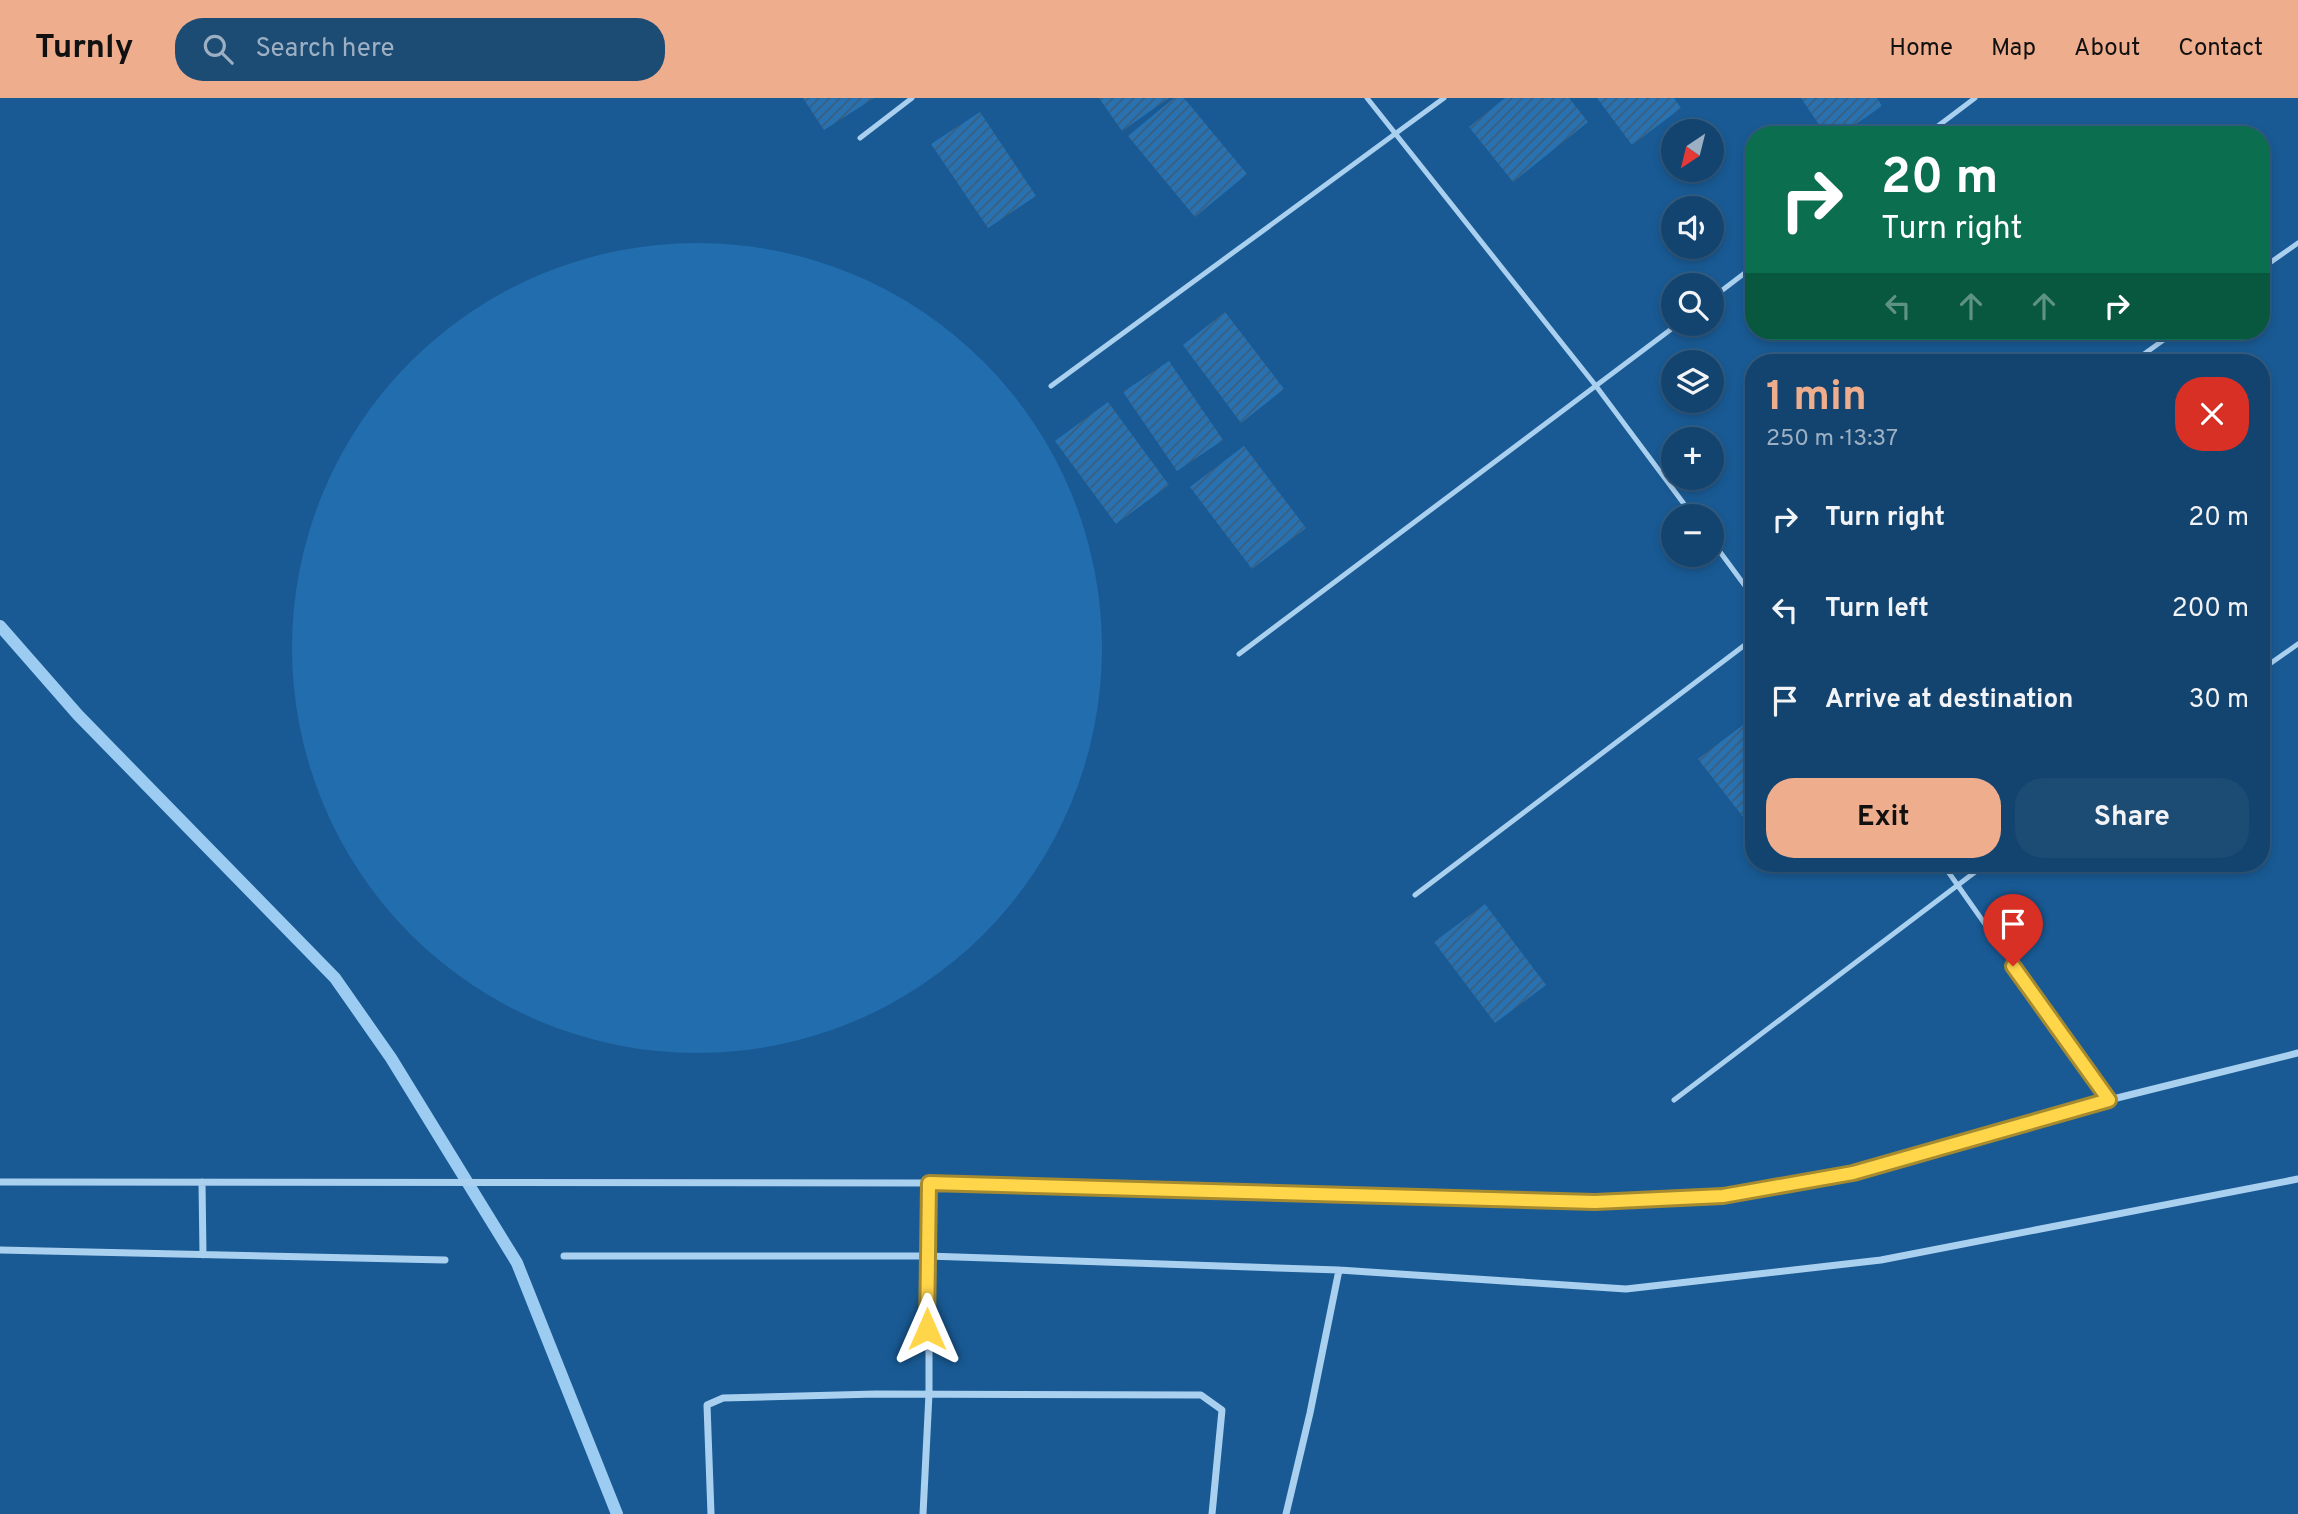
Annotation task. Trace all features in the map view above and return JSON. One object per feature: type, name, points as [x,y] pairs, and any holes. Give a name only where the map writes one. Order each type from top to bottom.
[{"type":"street","points":[[0,1182],[929,1183],[1595,1202],[1723,1196],[1853,1173],[2109,1100],[2298,1053]]},
{"type":"street","points":[[564,1256],[927,1256],[1339,1270],[1626,1289],[1881,1259],[2298,1179]]},
{"type":"street","points":[[202,1182],[203,1255]]},
{"type":"street","points":[[923,1514],[929,1394],[929,1183]]},
{"type":"street","points":[[0,1250],[445,1260]]},
{"type":"street","points":[[1286,1514],[1311,1413],[1339,1270]]},
{"type":"street","points":[[711,1514],[707,1405],[723,1398],[929,1394],[1201,1395],[1222,1410],[1212,1514]]},
{"type":"lane","points":[[860,138],[912,98]]},
{"type":"lane","points":[[1367,98],[1596,386],[1684,504]]},
{"type":"lane","points":[[1051,386],[1444,98]]},
{"type":"lane","points":[[1938,126],[1975,98]]},
{"type":"lane","points":[[2270,263],[2298,243]]},
{"type":"lane","points":[[1724,289],[1745,273]]},
{"type":"lane","points":[[1238,654],[1662,336]]},
{"type":"lane","points":[[2144,354],[2164,340]]},
{"type":"lane","points":[[1724,557],[1745,586]]},
{"type":"lane","points":[[2270,663],[2298,643]]},
{"type":"lane","points":[[1415,895],[1745,645]]},
{"type":"lane","points":[[1948,872],[2109,1100]]},
{"type":"lane","points":[[1674,1100],[1974,872]]},
{"type":"shaded area","points":[[697,243],[776,251],[852,274],[922,311],[954,335],[983,362],[1010,391],[1034,423],[1071,493],[1094,569],[1102,648],[1094,727],[1071,803],[1034,873],[1010,905],[983,934],[954,961],[922,985],[852,1022],[776,1045],[697,1053],[618,1045],[542,1022],[472,985],[440,961],[411,934],[384,905],[360,873],[323,803],[300,727],[292,648],[300,569],[323,493],[360,423],[384,391],[411,362],[440,335],[472,311],[542,274],[618,251]]},
{"type":"building","points":[[803,98],[874,98],[824,130]]},
{"type":"building","points":[[1099,98],[1169,98],[1122,131]]},
{"type":"building","points":[[1174,98],[1184,98],[1247,174],[1195,217],[1128,136]]},
{"type":"building","points":[[1505,98],[1569,98],[1588,122],[1513,182],[1469,127]]},
{"type":"building","points":[[1597,98],[1674,98],[1681,108],[1666,119],[1661,119],[1661,123],[1632,145]]},
{"type":"building","points":[[1801,98],[1877,98],[1882,106],[1853,126],[1820,126]]},
{"type":"building","points":[[980,112],[1036,196],[988,228],[931,144]]},
{"type":"building","points":[[1225,312],[1284,389],[1241,423],[1183,345]]},
{"type":"building","points":[[1169,361],[1223,440],[1177,471],[1123,392]]},
{"type":"building","points":[[1108,402],[1169,485],[1116,524],[1055,441]]},
{"type":"building","points":[[1244,446],[1306,528],[1252,569],[1190,487]]},
{"type":"building","points":[[1745,724],[1745,819],[1698,759]]},
{"type":"building","points":[[1485,904],[1546,985],[1495,1023],[1434,942]]},
{"type":"waterway","points":[[0,626],[78,715],[335,978],[391,1058],[517,1263],[617,1514]]},
{"type":"route","points":[[927,1329],[929,1183],[1595,1202],[1723,1196],[1853,1173],[2109,1100],[2013,966]]}]
